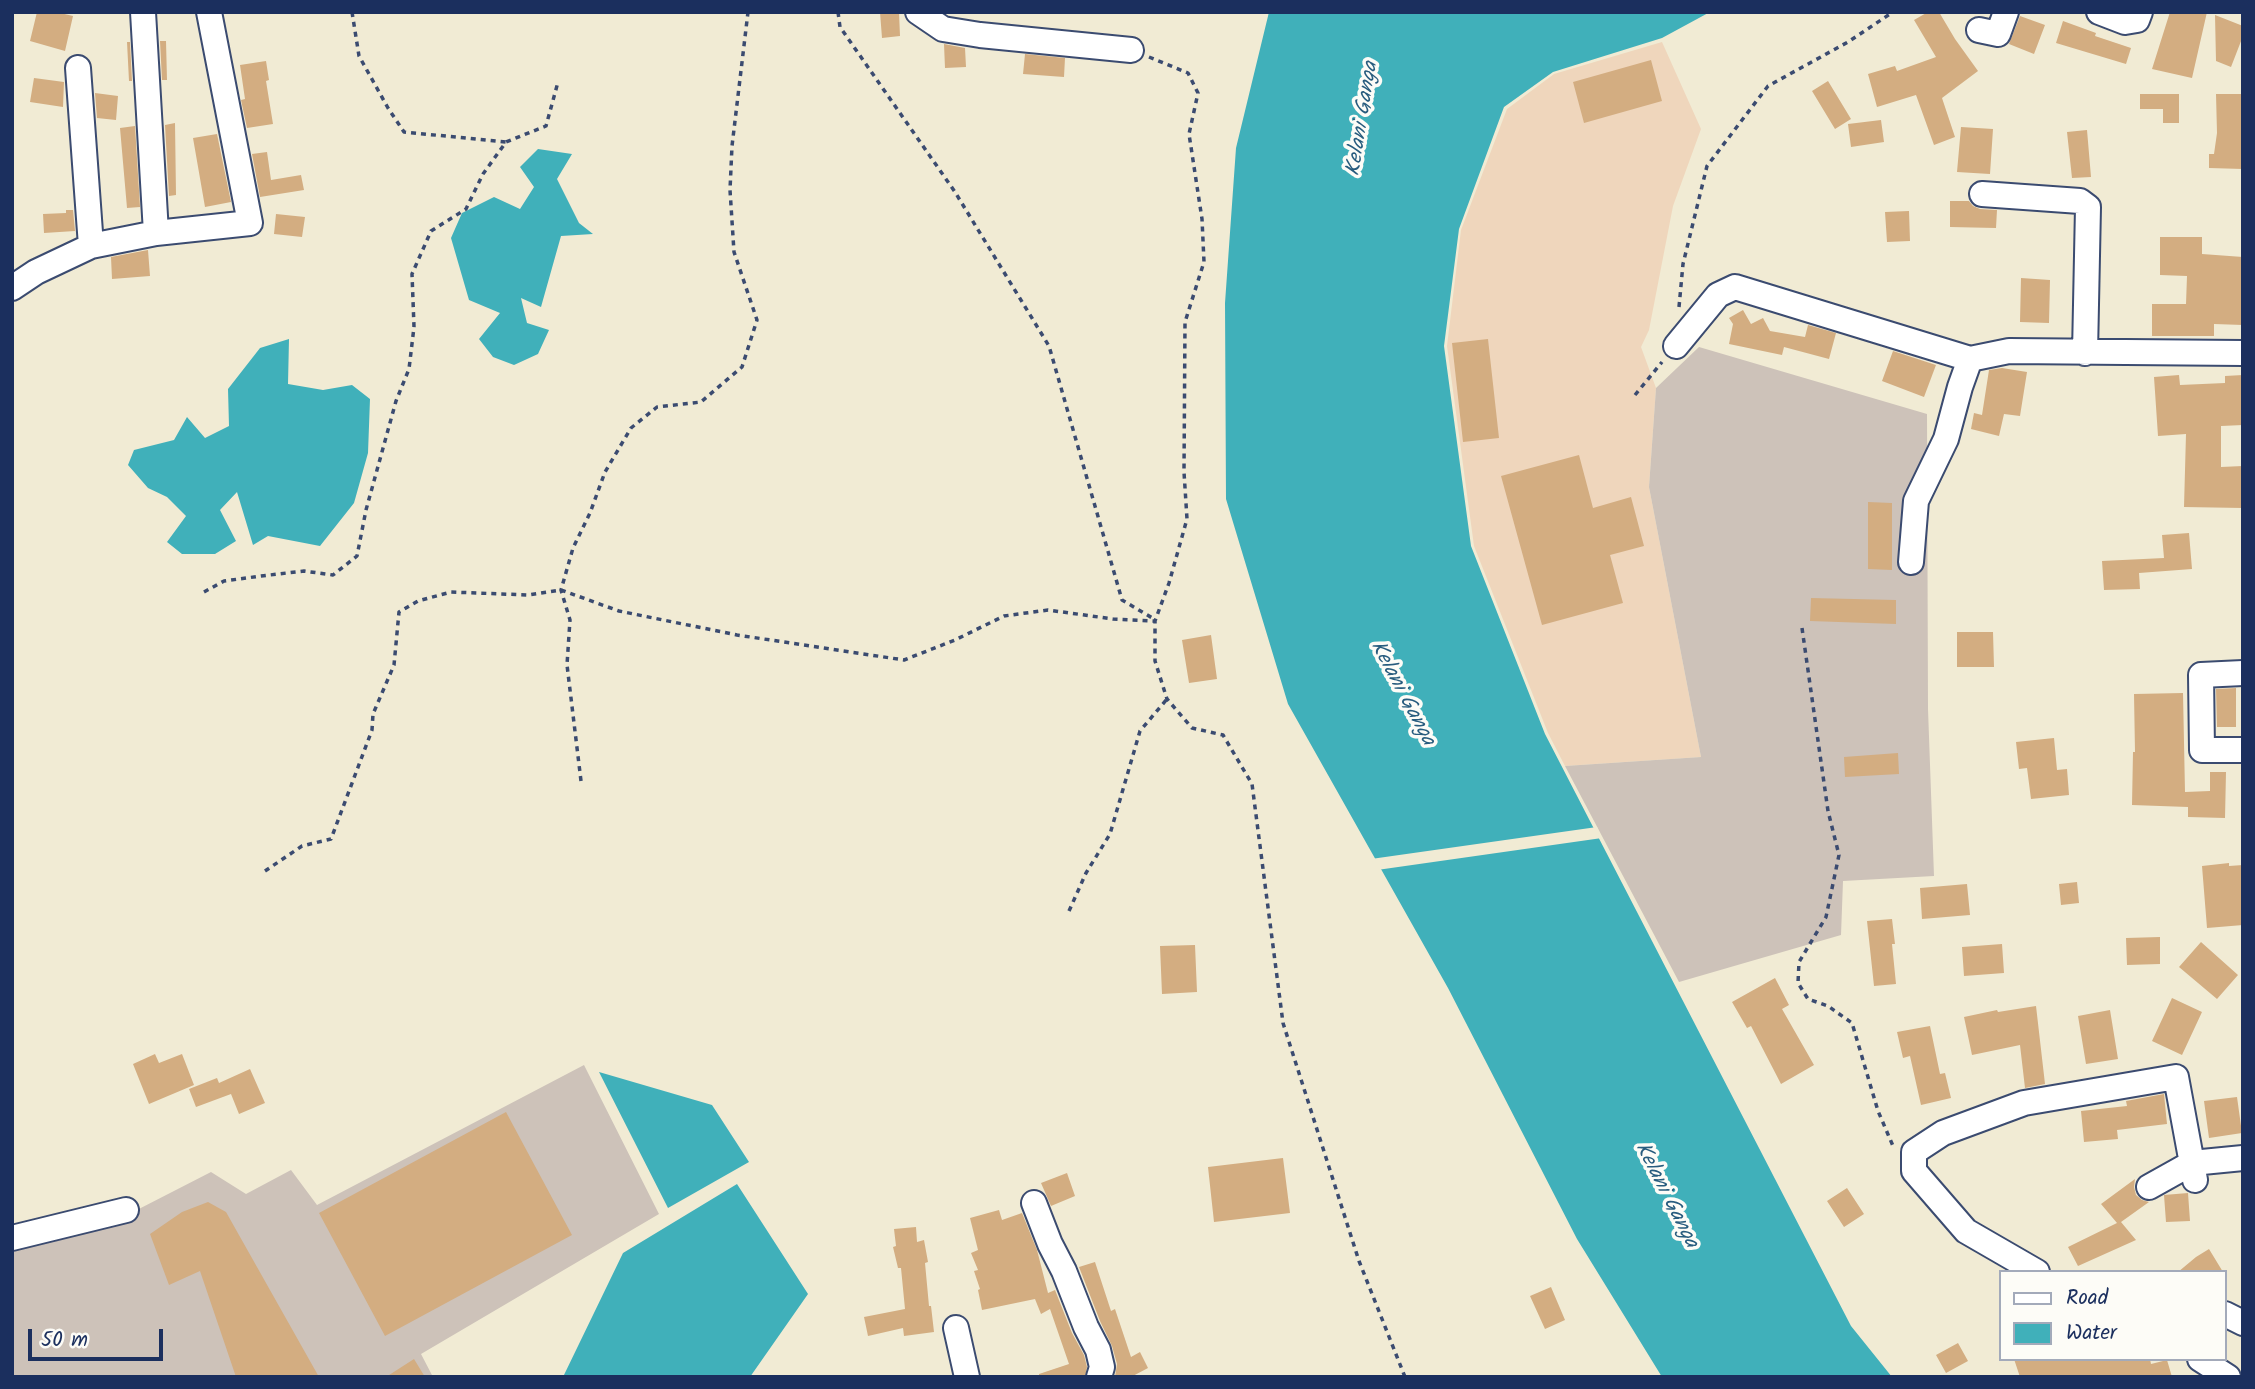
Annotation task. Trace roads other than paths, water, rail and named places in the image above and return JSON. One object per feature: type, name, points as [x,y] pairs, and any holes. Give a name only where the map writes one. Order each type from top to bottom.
[{"type":"street","points":[[143,12],[156,233]]},
{"type":"street","points":[[12,288],[36,272],[91,246],[156,233],[250,223],[209,12]]},
{"type":"street","points":[[918,12],[943,29],[1131,50]]},
{"type":"street","points":[[1979,30],[1998,34],[2006,12]]},
{"type":"street","points":[[2099,12],[2126,22],[2137,20],[2140,12]]},
{"type":"street","points":[[78,68],[91,246]]},
{"type":"street","points":[[1982,194],[2080,201],[2088,207],[2085,353]]},
{"type":"street","points":[[1676,346],[1718,295],[1735,287],[1970,359],[2009,351],[2243,354]]},
{"type":"street","points":[[1911,562],[1916,500],[1947,439],[1970,359]]},
{"type":"street","points":[[2243,673],[2202,675],[2202,750],[2243,750]]},
{"type":"street","points":[[2034,1270],[1966,1231],[1914,1171],[1914,1152],[1943,1133],[2024,1103],[2176,1077],[2193,1171]]},
{"type":"street","points":[[2149,1187],[2228,1158],[2243,1158]]},
{"type":"street","points":[[1034,1203],[1102,1360],[1099,1377]]},
{"type":"street","points":[[12,1238],[126,1210]]},
{"type":"street","points":[[2227,1315],[2243,1324]]},
{"type":"street","points":[[956,1328],[967,1377]]},
{"type":"street","points":[[2203,1361],[2228,1377]]},
{"type":"water","name":"Kelani Ganga","points":[[1269,12],[1710,12],[1662,38],[1553,72],[1504,107],[1459,229],[1444,346],[1471,546],[1545,734],[1851,1326],[1892,1377],[1662,1377],[1577,1239],[1448,988],[1288,704],[1226,499],[1225,303],[1236,148]]},
{"type":"water","points":[[538,149],[572,154],[557,179],[579,223],[593,234],[561,236],[541,307],[521,298],[527,323],[549,330],[538,354],[514,365],[493,357],[479,339],[500,313],[469,300],[451,238],[462,213],[494,197],[520,209],[534,187],[520,167]]},
{"type":"water","points":[[289,339],[288,384],[323,390],[352,385],[370,399],[368,453],[354,503],[320,546],[268,536],[253,545],[237,492],[220,510],[236,541],[215,554],[182,554],[167,542],[186,516],[167,497],[148,488],[128,465],[134,450],[174,440],[187,417],[205,438],[229,426],[228,389],[260,348]]},
{"type":"water","points":[[599,1072],[712,1105],[749,1162],[668,1208]]},
{"type":"water","points":[[737,1184],[808,1294],[750,1377],[563,1377],[623,1253]]}]
